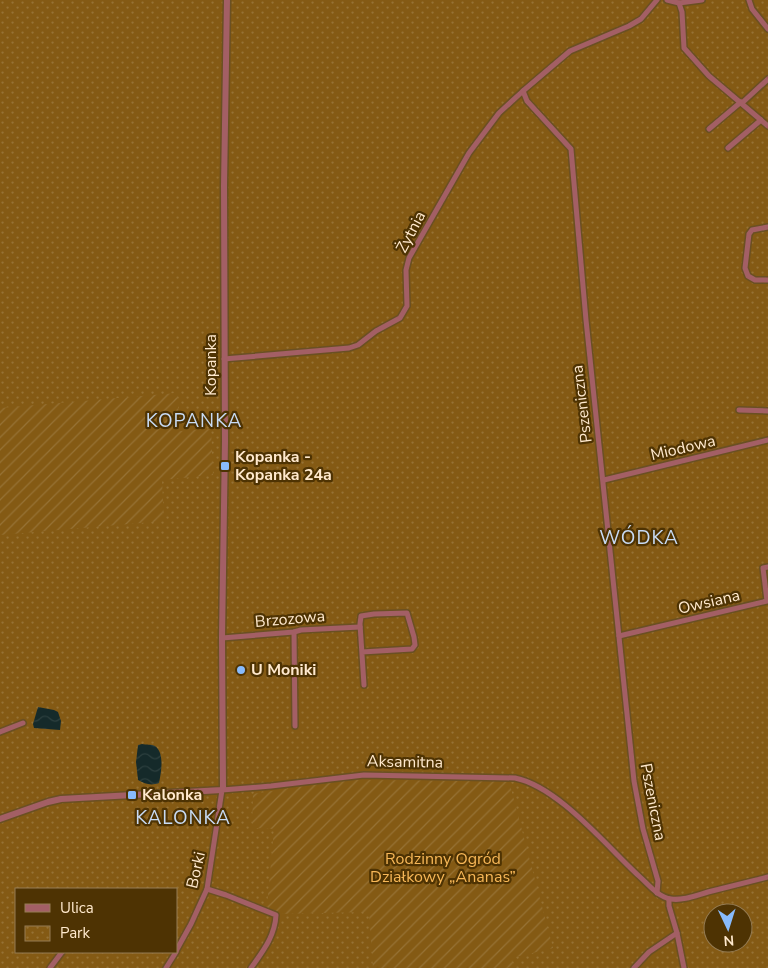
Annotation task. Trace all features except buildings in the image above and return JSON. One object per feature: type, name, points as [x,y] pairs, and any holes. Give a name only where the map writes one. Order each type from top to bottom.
[{"type":"street","name":"Kopanka","points":[[222,790],[225,441],[224,186],[227,0]]},
{"type":"street","points":[[523,91],[570,50],[630,26],[641,19],[657,0]]},
{"type":"street","points":[[667,0],[679,3],[702,0]]},
{"type":"street","points":[[748,0],[752,9],[768,29]]},
{"type":"street","points":[[679,3],[682,12],[684,48],[709,76],[768,126]]},
{"type":"street","points":[[710,128],[742,103],[768,79]]},
{"type":"street","name":"Żytnia","points":[[224,359],[350,348],[358,345],[376,331],[400,318],[407,306],[406,270],[409,258],[469,153],[499,113],[523,91]]},
{"type":"street","name":"Pszeniczna","points":[[523,91],[527,101],[571,149],[586,320],[635,788],[643,829],[658,881],[657,893]]},
{"type":"street","points":[[728,148],[760,120]]},
{"type":"street","points":[[768,228],[752,230],[749,234],[745,268],[748,276],[755,280],[768,280]]},
{"type":"street","points":[[740,410],[768,412]]},
{"type":"street","name":"Miodowa","points":[[604,480],[768,440]]},
{"type":"street","name":"Owsiana","points":[[619,636],[767,601],[763,568],[768,567]]},
{"type":"street","points":[[362,652],[412,649],[415,645],[414,637],[406,613],[361,616],[360,626],[364,685]]},
{"type":"street","name":"Brzozowa","points":[[222,638],[360,626]]},
{"type":"street","points":[[294,632],[295,726]]},
{"type":"street","points":[[0,732],[23,723]]},
{"type":"street","name":"Aksamitna","points":[[0,819],[61,799],[222,790],[364,775],[519,779],[557,797],[657,893],[669,899]]},
{"type":"street","name":"Borki","points":[[178,947],[207,889],[222,790]]},
{"type":"street","points":[[684,968],[669,899],[690,897],[768,878]]},
{"type":"street","points":[[207,889],[226,894],[276,915],[276,928],[252,968]]},
{"type":"street","points":[[634,968],[649,952],[677,933]]},
{"type":"street","points":[[50,968],[61,953]]},
{"type":"street","name":"Borki","points":[[166,968],[175,953]]},
{"type":"green space","points":[[0,0],[768,0],[768,968],[0,968]]},
{"type":"green space","points":[[177,393],[180,431],[211,429],[213,475],[162,480],[164,521],[0,535],[0,408]]},
{"type":"green space","name":"Rodzinny Ogród Działkowy „Ananas”","points":[[343,780],[509,781],[553,948],[512,958],[513,968],[373,968],[369,914],[366,912],[278,914],[267,906],[274,829],[252,828],[253,794]]},
{"type":"water","points":[[38,707],[58,712],[61,721],[60,730],[34,728],[33,724]]},
{"type":"water","points":[[138,745],[155,746],[160,753],[162,763],[159,783],[148,784],[138,780],[136,762]]},
{"type":"place","name":"Kopanka - Kopanka 24a","points":[[225,466]]},
{"type":"place","name":"U Moniki","points":[[241,670]]},
{"type":"place","name":"Kalonka","points":[[132,795]]},
{"type":"district","name":"KOPANKA","points":[[194,421]]},
{"type":"district","name":"WÓDKA","points":[[639,538]]},
{"type":"district","name":"KALONKA","points":[[183,818]]}]
